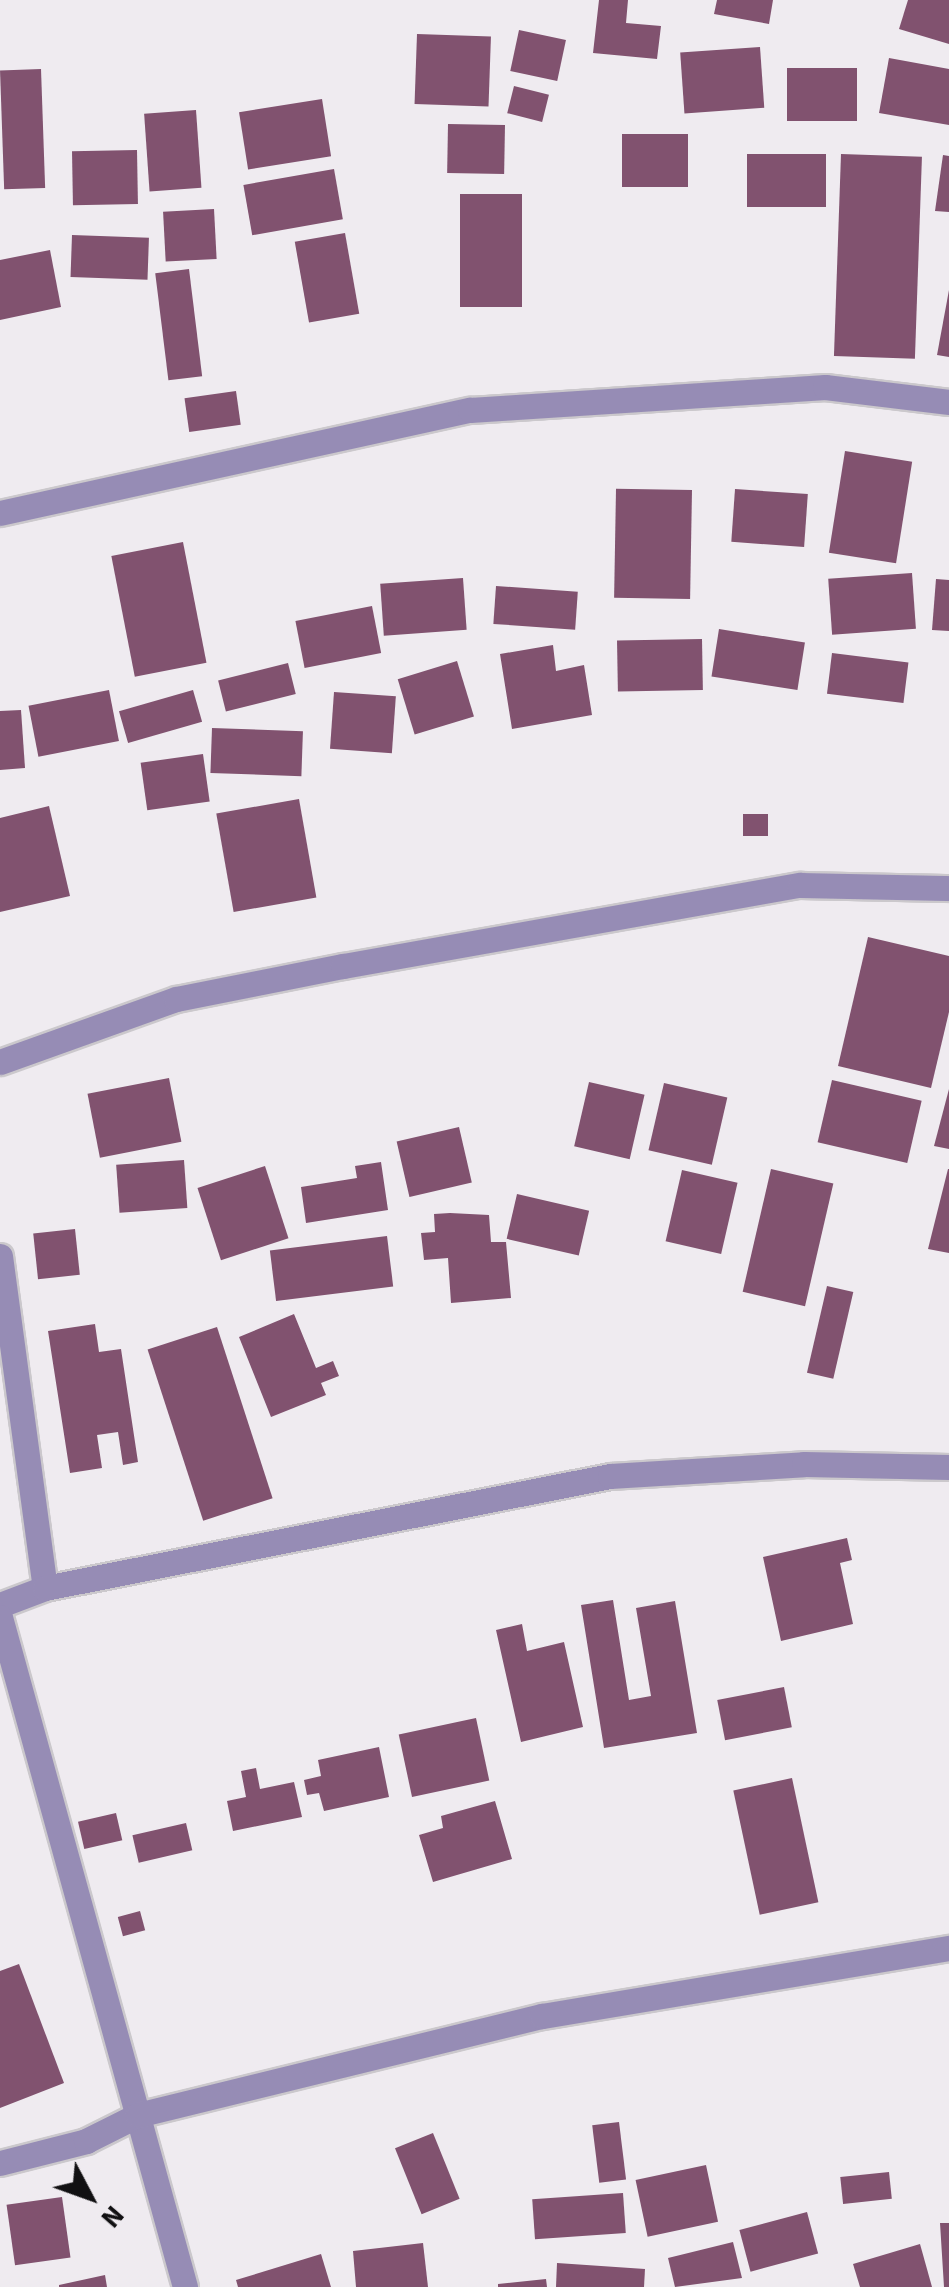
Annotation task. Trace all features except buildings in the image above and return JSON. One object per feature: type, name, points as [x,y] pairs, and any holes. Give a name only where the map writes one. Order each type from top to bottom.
[{"type":"street","points":[[0,513],[470,410],[825,386],[949,402]]},
{"type":"street","points":[[0,1062],[176,1000],[343,966],[800,885],[949,888]]},
{"type":"street","points":[[0,1256],[44,1588]]},
{"type":"street","points":[[0,1605],[44,1588],[610,1476],[804,1464],[949,1468]]},
{"type":"street","points":[[0,1617],[185,2287]]},
{"type":"street","points":[[0,2164],[86,2141],[138,2115],[542,2016],[949,1948]]}]
